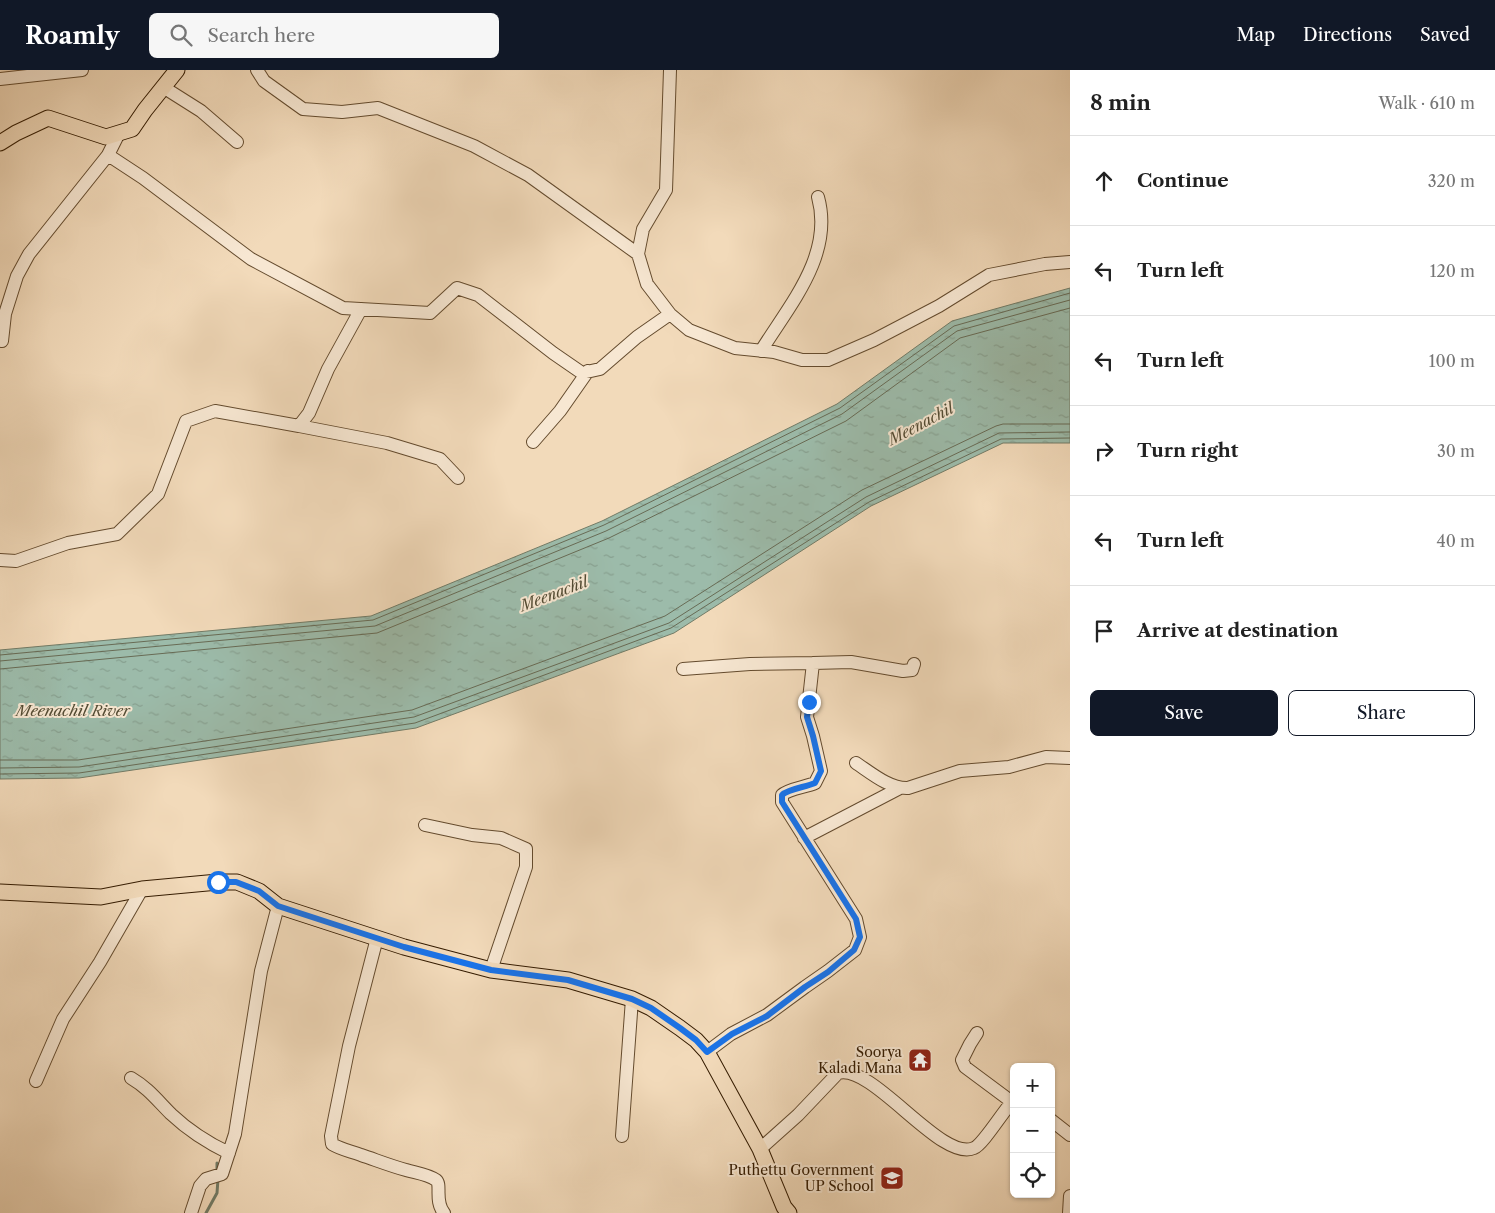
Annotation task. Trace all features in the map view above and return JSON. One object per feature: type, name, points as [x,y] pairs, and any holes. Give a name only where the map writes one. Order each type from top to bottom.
[{"type":"main road","points":[[0,143],[48,118],[106,137],[132,129],[177,70]]},
{"type":"main road","points":[[0,892],[101,897],[142,889],[236,882],[259,891],[278,906],[404,947],[491,970],[568,980],[632,999],[651,1008],[680,1028],[696,1040],[707,1052],[760,1149],[783,1211]]},
{"type":"street","points":[[0,79],[82,70]]},
{"type":"street","points":[[257,70],[264,81],[302,108],[342,112],[378,108],[474,146],[528,175],[638,254]]},
{"type":"street","points":[[670,70],[666,190],[643,229],[638,254],[647,284],[670,314],[689,330],[735,348],[774,352],[802,360],[828,360],[874,340],[923,314],[989,274],[1045,264],[1070,262]]},
{"type":"street","points":[[163,87],[201,111],[237,142]]},
{"type":"street","points":[[2,341],[5,314],[17,276],[29,254],[108,155],[119,133]]},
{"type":"street","points":[[108,155],[143,178],[251,259],[343,308],[430,314],[457,288],[478,296],[582,373],[600,368],[670,314]]},
{"type":"street","points":[[760,350],[802,286],[818,253],[822,232],[822,213],[818,197]]},
{"type":"street","points":[[299,426],[309,413],[328,369],[361,309]]},
{"type":"street","points":[[533,442],[560,411],[588,371]]},
{"type":"street","points":[[0,560],[16,561],[68,544],[117,534],[158,494],[186,421],[215,411],[386,443],[440,459],[458,478]]},
{"type":"street","points":[[683,669],[750,664],[851,662],[903,671],[912,670],[914,664]]},
{"type":"street","points":[[707,1052],[732,1034],[767,1016],[828,972],[854,950],[860,937],[856,919],[782,802],[782,795],[786,791],[805,788],[815,783],[821,771],[807,717],[813,663]]},
{"type":"street","points":[[856,763],[900,788],[908,788],[960,771],[1009,767],[1046,757],[1070,758]]},
{"type":"street","points":[[804,838],[900,788]]},
{"type":"street","points":[[425,825],[472,835],[501,838],[526,849],[526,868],[491,970]]},
{"type":"street","points":[[36,1081],[63,1019],[100,962],[142,889]]},
{"type":"street","points":[[191,1213],[200,1186],[206,1178],[222,1174],[235,1134],[261,971],[278,906]]},
{"type":"street","points":[[377,938],[349,1046],[331,1136],[332,1144],[342,1150],[408,1171],[418,1172],[437,1181],[438,1203],[444,1213]]},
{"type":"street","points":[[622,1136],[632,999]]},
{"type":"street","points":[[977,1034],[962,1060],[965,1067],[1010,1100]]},
{"type":"street","points":[[760,1149],[798,1115],[838,1073],[843,1072],[864,1080],[942,1140],[959,1148],[973,1149],[980,1144],[989,1130],[1010,1106]]},
{"type":"street","points":[[131,1078],[146,1087],[172,1114],[199,1136],[228,1153]]},
{"type":"street","points":[[1055,1123],[1070,1135]]},
{"type":"street","points":[[1069,1213],[1070,1196]]},
{"type":"water","name":"Meenachil River","points":[[1070,288],[1070,443],[1003,443],[871,506],[674,633],[416,728],[79,778],[0,779],[0,650],[371,616],[602,521],[837,404],[952,321]]},
{"type":"waterway","points":[[217,1163],[217,1173]]},
{"type":"waterway","points":[[206,1213],[217,1193],[218,1179]]},
{"type":"place","name":"Soorya Kaladi Mana","points":[[920,1060]]},
{"type":"place","name":"Puthettu Government UP School","points":[[892,1178]]},
{"type":"route","points":[[218,882],[236,882],[259,891],[278,906],[404,947],[491,970],[568,980],[632,999],[651,1008],[680,1028],[696,1040],[707,1052],[732,1034],[767,1016],[828,972],[854,950],[860,937],[856,919],[782,802],[782,795],[786,791],[805,788],[815,783],[821,771],[807,717],[809,702]]},
{"type":"water label","name":"Meenachil","points":[[921,424]]},
{"type":"water label","name":"Meenachil","points":[[554,594]]}]
